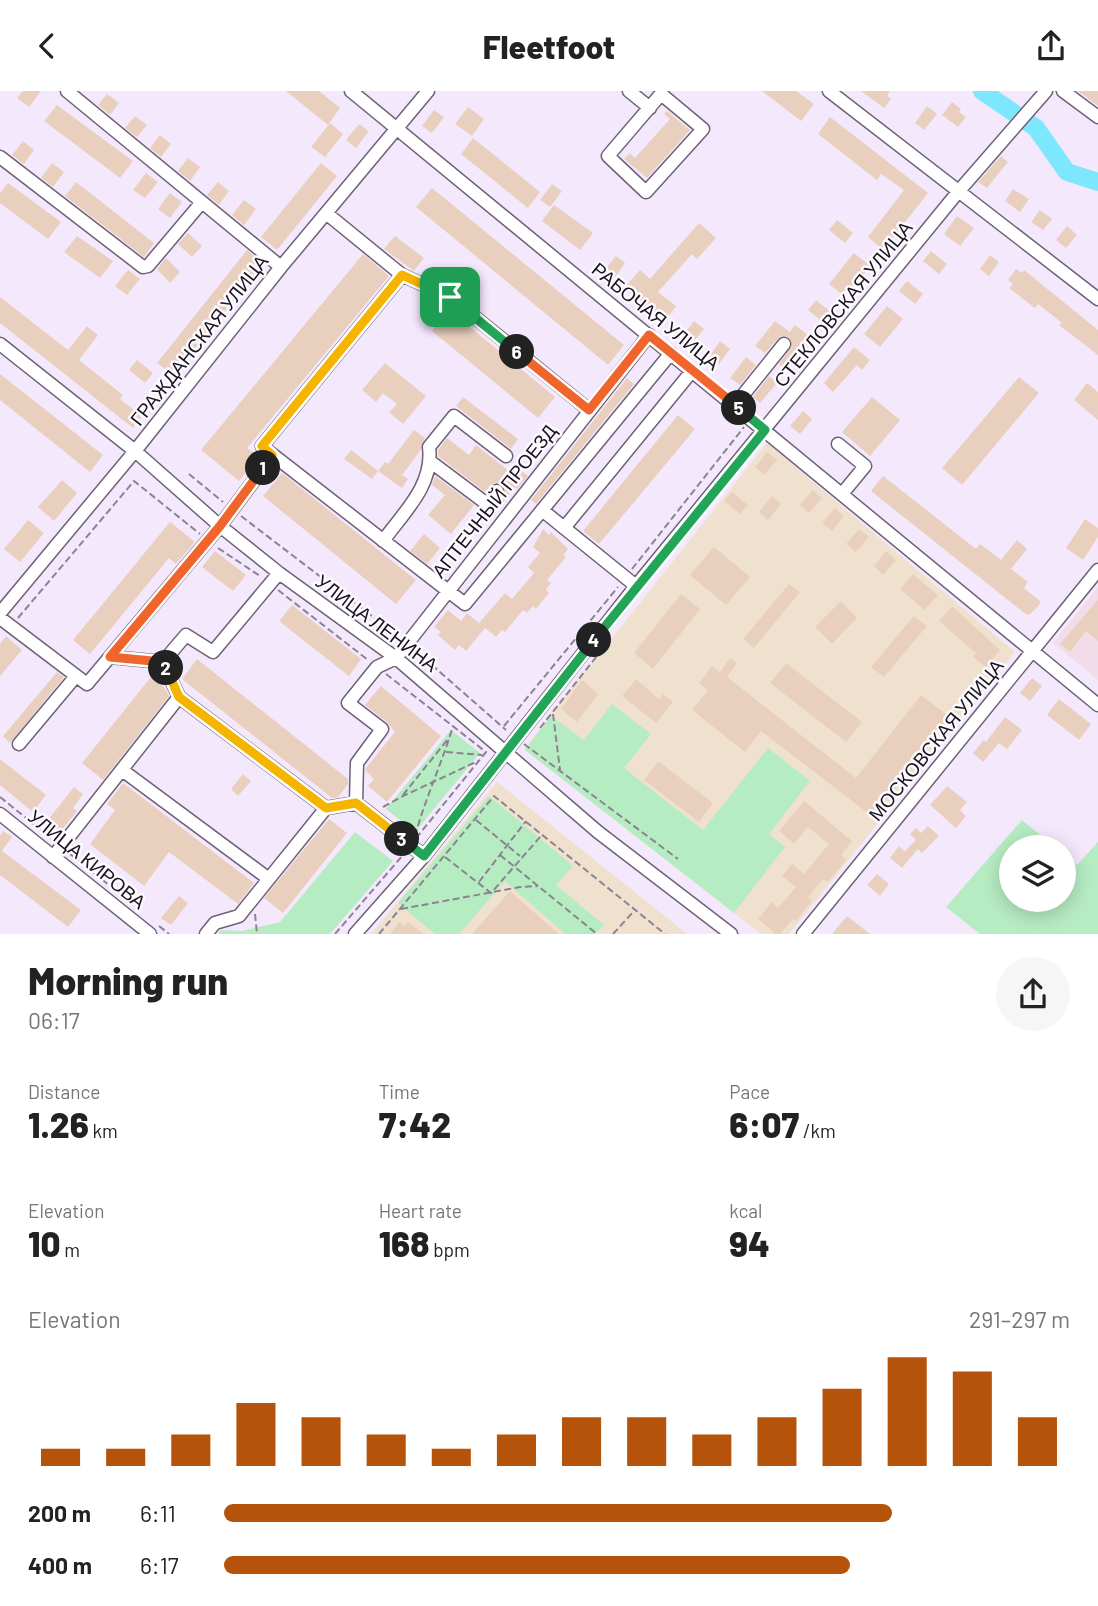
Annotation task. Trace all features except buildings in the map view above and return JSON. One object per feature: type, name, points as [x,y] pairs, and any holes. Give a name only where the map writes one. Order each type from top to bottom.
[{"type":"street","points":[[67,91],[281,267]]},
{"type":"street","name":"РАБОЧАЯ УЛИЦА","points":[[351,91],[1098,705]]},
{"type":"street","name":"ГРАЖДАНСКАЯ УЛИЦА","points":[[4,619],[281,267],[428,91]]},
{"type":"street","points":[[629,91],[650,108]]},
{"type":"street","points":[[829,91],[1098,299]]},
{"type":"street","name":"СТЕКЛОВСКАЯ УЛИЦА","points":[[355,934],[424,856],[636,586],[958,192],[1046,91]]},
{"type":"street","points":[[1063,91],[1098,117]]},
{"type":"street","points":[[661,94],[703,129],[646,192],[608,156],[650,108],[661,94]]},
{"type":"street","points":[[0,157],[143,267],[148,266],[202,201]]},
{"type":"street","points":[[326,213],[402,275],[450,297],[589,410]]},
{"type":"street","points":[[402,275],[262,446],[465,604],[671,353]]},
{"type":"street","name":"АПТЕЧНЫЙ ПРОЕЗД","points":[[396,658],[649,335]]},
{"type":"street","name":"УЛИЦА ЛЕНИНА","points":[[0,344],[135,451],[220,526],[279,573],[396,658],[598,832],[731,934]]},
{"type":"street","points":[[735,405],[784,344]]},
{"type":"street","points":[[564,528],[692,370]]},
{"type":"street","points":[[383,541],[422,489],[431,462],[429,447],[454,416],[506,456]]},
{"type":"street","points":[[838,444],[865,466],[842,494]]},
{"type":"street","points":[[4,619],[87,684],[220,526],[272,455]]},
{"type":"street","points":[[431,462],[486,504],[497,491]]},
{"type":"street","points":[[542,510],[636,586]]},
{"type":"street","name":"МОСКОВСКАЯ УЛИЦА","points":[[803,934],[1098,571]]},
{"type":"street","points":[[163,662],[186,635],[213,652],[279,573]]},
{"type":"street","points":[[110,657],[163,662]]},
{"type":"street","points":[[356,803],[357,763],[382,729],[348,703],[377,667],[396,658]]},
{"type":"street","points":[[163,662],[179,697],[326,808]]},
{"type":"street","points":[[19,744],[76,676]]},
{"type":"street","points":[[57,852],[179,697]]},
{"type":"street","points":[[122,771],[269,879]]},
{"type":"street","points":[[206,934],[215,923],[239,916],[326,808],[356,803],[424,856]]},
{"type":"street","name":"УЛИЦА КИРОВА","points":[[0,814],[57,852],[154,930]]},
{"type":"path","points":[[188,474],[408,643],[517,739],[678,859]]},
{"type":"path","points":[[4,619],[134,481],[207,540],[271,584],[453,726],[486,752],[414,841],[453,726]]},
{"type":"path","points":[[539,729],[600,652]]},
{"type":"path","points":[[553,713],[560,770]]},
{"type":"path","points":[[402,796],[450,736]]},
{"type":"path","points":[[446,752],[483,755]]},
{"type":"path","points":[[370,814],[479,760]]},
{"type":"path","points":[[379,934],[495,796],[665,934]]},
{"type":"path","points":[[0,797],[57,852],[136,908]]},
{"type":"path","points":[[475,819],[522,857]]},
{"type":"path","points":[[478,883],[526,821]]},
{"type":"path","points":[[491,893],[542,834]]},
{"type":"path","points":[[335,934],[410,846]]},
{"type":"path","points":[[500,855],[597,934]]},
{"type":"path","points":[[444,856],[491,893]]},
{"type":"path","points":[[400,909],[538,886]]},
{"type":"path","points":[[253,900],[257,934]]},
{"type":"path","points":[[613,934],[635,910]]},
{"type":"path","points":[[154,930],[169,934]]},
{"type":"shaded area","points":[[767,443],[1015,652],[789,934],[761,934],[524,749]]},
{"type":"shaded area","points":[[1098,587],[1098,680],[1053,643]]},
{"type":"shaded area","points":[[497,782],[687,934],[371,934]]},
{"type":"green space","points":[[612,704],[651,734],[624,768],[703,830],[768,748],[810,781],[769,834],[785,847],[734,913],[525,750],[551,716],[584,740]]},
{"type":"green space","points":[[451,730],[480,753],[415,832],[386,809]]},
{"type":"green space","points":[[489,796],[573,866],[556,885],[604,925],[595,934],[565,934],[505,881],[459,934],[435,934],[398,903]]},
{"type":"green space","points":[[1022,820],[1040,835],[1009,835]]},
{"type":"green space","points":[[355,832],[393,861],[330,934],[218,934],[221,930],[242,931],[280,922]]},
{"type":"green space","points":[[1098,842],[1098,934],[980,934],[946,907],[999,846],[999,912],[1076,912],[1076,864]]},
{"type":"waterway","points":[[982,91],[1036,128],[1067,172],[1098,182]]},
{"type":"route","points":[[402,275],[450,297],[589,410],[649,335],[765,430],[636,586],[424,856],[356,803],[326,808],[179,697],[163,662],[110,657],[220,526],[272,455],[262,446],[402,275]]}]
